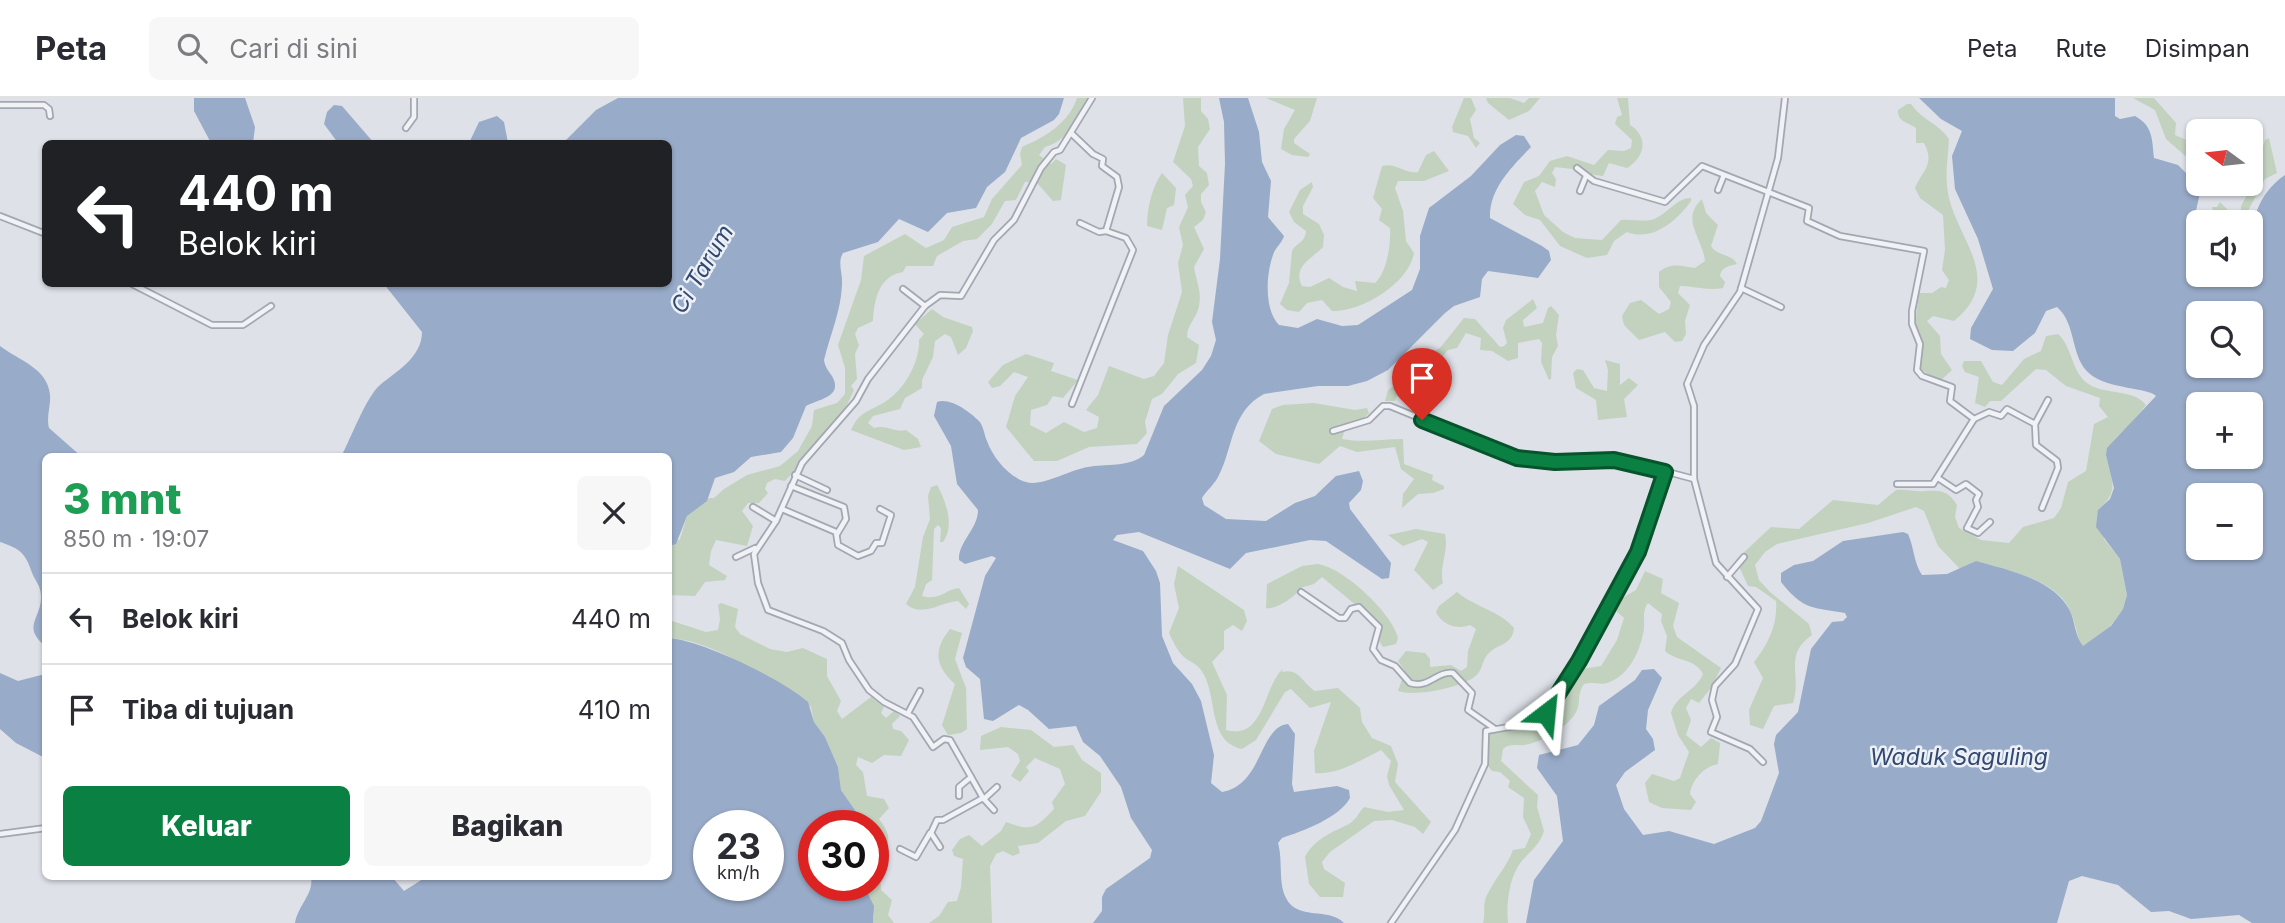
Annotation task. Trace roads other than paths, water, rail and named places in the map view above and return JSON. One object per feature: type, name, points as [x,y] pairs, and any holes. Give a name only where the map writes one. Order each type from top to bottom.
[{"type":"street","points":[[406,128],[414,117],[414,98]]},
{"type":"street","points":[[736,556],[755,548],[776,522],[795,475],[828,430],[856,401],[869,377],[925,306],[940,295],[961,296],[994,240],[1014,220],[1041,168],[1054,152],[1060,150],[1092,98]]},
{"type":"street","points":[[1763,762],[1750,749],[1711,731],[1717,717],[1712,701],[1715,686],[1730,672],[1759,615],[1755,603],[1716,563],[1694,479],[1694,406],[1688,377],[1707,339],[1737,300],[1778,158],[1785,98]]},
{"type":"street","points":[[0,105],[44,105],[49,109],[50,116]]},
{"type":"street","points":[[1071,133],[1093,154],[1103,159],[1102,166],[1117,177],[1119,187],[1106,231]]},
{"type":"street","points":[[1577,168],[1586,176],[1665,202],[1702,166],[1809,208],[1807,220],[1835,235],[1924,251],[1912,311],[1912,324],[1920,344],[1917,370],[1922,376],[1952,387],[1950,401],[1974,419]]},
{"type":"street","points":[[1718,190],[1724,175]]},
{"type":"street","points":[[1580,191],[1586,176]]},
{"type":"street","points":[[0,216],[42,232]]},
{"type":"street","points":[[1072,404],[1133,250],[1125,238],[1106,231],[1099,232],[1080,223]]},
{"type":"street","points":[[138,287],[212,325],[243,325],[271,306]]},
{"type":"street","points":[[1741,288],[1781,307]]},
{"type":"street","points":[[903,289],[925,306]]},
{"type":"street","points":[[2042,508],[2058,468],[2057,461],[2045,455],[2036,445],[2035,424],[2048,400]]},
{"type":"street","points":[[1333,431],[1369,420],[1383,407],[1390,406],[1517,458],[1555,462],[1614,460],[1694,479]]},
{"type":"street","points":[[1897,484],[1931,485],[1974,419],[1989,412],[2001,416],[2007,410],[2035,424]]},
{"type":"street","points":[[1391,923],[1450,841],[1485,764],[1485,733],[1532,723],[1544,716],[1550,707],[1638,552],[1665,472]]},
{"type":"street","points":[[795,475],[827,490]]},
{"type":"street","points":[[1938,478],[1956,490],[1966,484],[1979,495],[1978,508],[1967,528],[1978,533],[1990,522]]},
{"type":"street","points":[[791,486],[844,507],[846,519],[837,534],[841,547],[856,556],[864,555],[876,543],[882,543],[891,515],[880,509]]},
{"type":"street","points":[[753,507],[776,522]]},
{"type":"street","points":[[782,509],[837,534]]},
{"type":"street","points":[[755,548],[758,583],[768,610],[822,631],[842,643],[849,660],[871,692],[884,702],[908,713],[933,747],[945,739],[950,740],[984,799],[994,810]]},
{"type":"street","points":[[1727,577],[1744,557]]},
{"type":"street","points":[[1301,592],[1339,618],[1345,618],[1351,609],[1359,607],[1379,627],[1373,649],[1381,660],[1395,666],[1410,683],[1425,685],[1443,673],[1453,673],[1472,693],[1468,710],[1496,729]]},
{"type":"street","points":[[908,713],[920,691]]},
{"type":"street","points":[[959,796],[959,787],[971,777]]},
{"type":"street","points":[[900,849],[917,856],[937,819],[943,820],[984,799],[997,787]]},
{"type":"street","points":[[0,834],[42,829]]},
{"type":"street","points":[[931,832],[940,847]]},
{"type":"water","points":[[194,98],[245,98],[255,127],[253,140],[209,140],[194,111]]},
{"type":"water","name":"Ci Tarum","points":[[618,98],[1064,98],[1054,120],[1021,138],[1005,172],[987,187],[976,208],[947,213],[928,232],[899,219],[878,242],[843,253],[840,260],[840,304],[824,360],[835,383],[835,389],[828,396],[806,406],[793,438],[781,452],[751,457],[734,472],[715,478],[707,501],[687,516],[676,544],[672,545],[672,453],[343,453],[375,391],[407,363],[421,341],[422,332],[386,287],[672,287],[672,140],[566,140],[596,110]]},
{"type":"water","points":[[1219,98],[1248,98],[1259,132],[1262,162],[1271,181],[1268,217],[1284,236],[1273,255],[1268,282],[1271,310],[1279,325],[1298,328],[1317,319],[1342,326],[1358,325],[1412,290],[1420,269],[1420,236],[1429,208],[1471,176],[1500,145],[1516,135],[1524,136],[1531,147],[1498,187],[1493,197],[1490,218],[1542,246],[1549,251],[1551,260],[1538,278],[1488,271],[1482,279],[1480,297],[1454,306],[1388,370],[1367,381],[1348,386],[1318,386],[1264,394],[1253,401],[1239,420],[1219,475],[1202,498],[1204,505],[1226,519],[1266,521],[1295,503],[1315,496],[1336,476],[1359,471],[1363,481],[1361,490],[1349,503],[1350,509],[1391,563],[1389,578],[1382,579],[1326,541],[1310,540],[1246,553],[1230,569],[1139,532],[1117,535],[1113,540],[1143,551],[1156,571],[1160,583],[1162,636],[1173,663],[1192,684],[1201,701],[1214,755],[1211,783],[1222,792],[1246,779],[1271,735],[1279,727],[1288,724],[1295,734],[1292,784],[1294,792],[1337,786],[1349,790],[1350,798],[1338,812],[1320,823],[1282,838],[1278,843],[1282,885],[1291,905],[1305,912],[1338,918],[1344,923],[1093,923],[1102,911],[1102,897],[1106,889],[1150,858],[1152,850],[1131,818],[1121,787],[1100,756],[1083,742],[1076,726],[1049,729],[1019,705],[993,721],[984,719],[980,679],[966,667],[963,658],[985,576],[996,558],[992,556],[965,564],[959,560],[978,510],[957,484],[951,446],[934,416],[937,402],[942,401],[954,403],[975,417],[981,423],[997,460],[1014,476],[1026,482],[1040,482],[1088,467],[1132,462],[1144,455],[1164,406],[1202,370],[1211,356],[1216,340],[1212,322],[1220,259],[1225,164],[1224,122]]},
{"type":"water","name":"Waduk Saguling","points":[[1919,98],[2115,98],[2115,116],[2120,119],[2135,116],[2141,120],[2152,139],[2154,158],[2178,165],[2186,173],[2186,196],[2199,196],[2196,210],[2186,210],[2186,287],[2263,287],[2263,210],[2258,210],[2265,195],[2285,175],[2285,923],[2252,923],[2239,915],[2191,919],[2169,911],[2151,912],[2118,885],[2082,876],[2069,881],[2057,923],[1526,923],[1534,880],[1563,841],[1557,796],[1537,768],[1539,755],[1578,745],[1594,725],[1599,706],[1635,680],[1642,670],[1654,669],[1662,678],[1648,710],[1646,729],[1653,739],[1655,750],[1625,772],[1616,785],[1624,809],[1643,835],[1669,831],[1714,844],[1755,828],[1761,821],[1779,773],[1774,744],[1776,735],[1798,712],[1811,649],[1832,622],[1843,621],[1847,617],[1845,613],[1810,606],[1796,598],[1781,582],[1781,573],[1794,565],[1813,561],[1843,541],[1903,532],[1908,534],[1922,575],[1947,574],[1976,561],[2042,583],[2063,600],[2083,646],[2111,626],[2123,609],[2127,595],[2120,559],[2096,527],[2098,510],[2110,499],[2114,488],[2106,455],[2107,448],[2156,396],[2107,383],[2090,374],[2079,359],[2068,322],[2057,307],[2046,311],[2035,333],[2013,351],[1992,350],[1970,339],[1971,328],[1993,289],[1978,239],[1955,189],[1952,156],[1962,131],[1941,119]]},
{"type":"water","points":[[334,105],[342,106],[371,140],[336,140],[324,124],[327,112]]},
{"type":"water","points":[[497,116],[504,122],[507,140],[470,140],[479,122]]},
{"type":"water","points":[[0,346],[38,371],[44,378],[50,395],[49,428],[77,453],[42,453],[42,643],[33,627],[40,604],[39,586],[23,555],[0,542]]},
{"type":"water","points":[[672,638],[721,653],[781,683],[808,702],[814,722],[825,737],[838,767],[841,790],[855,810],[798,810],[798,901],[872,901],[874,906],[873,923],[295,923],[310,889],[311,880],[395,880],[404,891],[421,880],[672,880]]},
{"type":"water","points":[[0,673],[18,681],[42,675],[42,756],[16,743],[0,729]]}]
